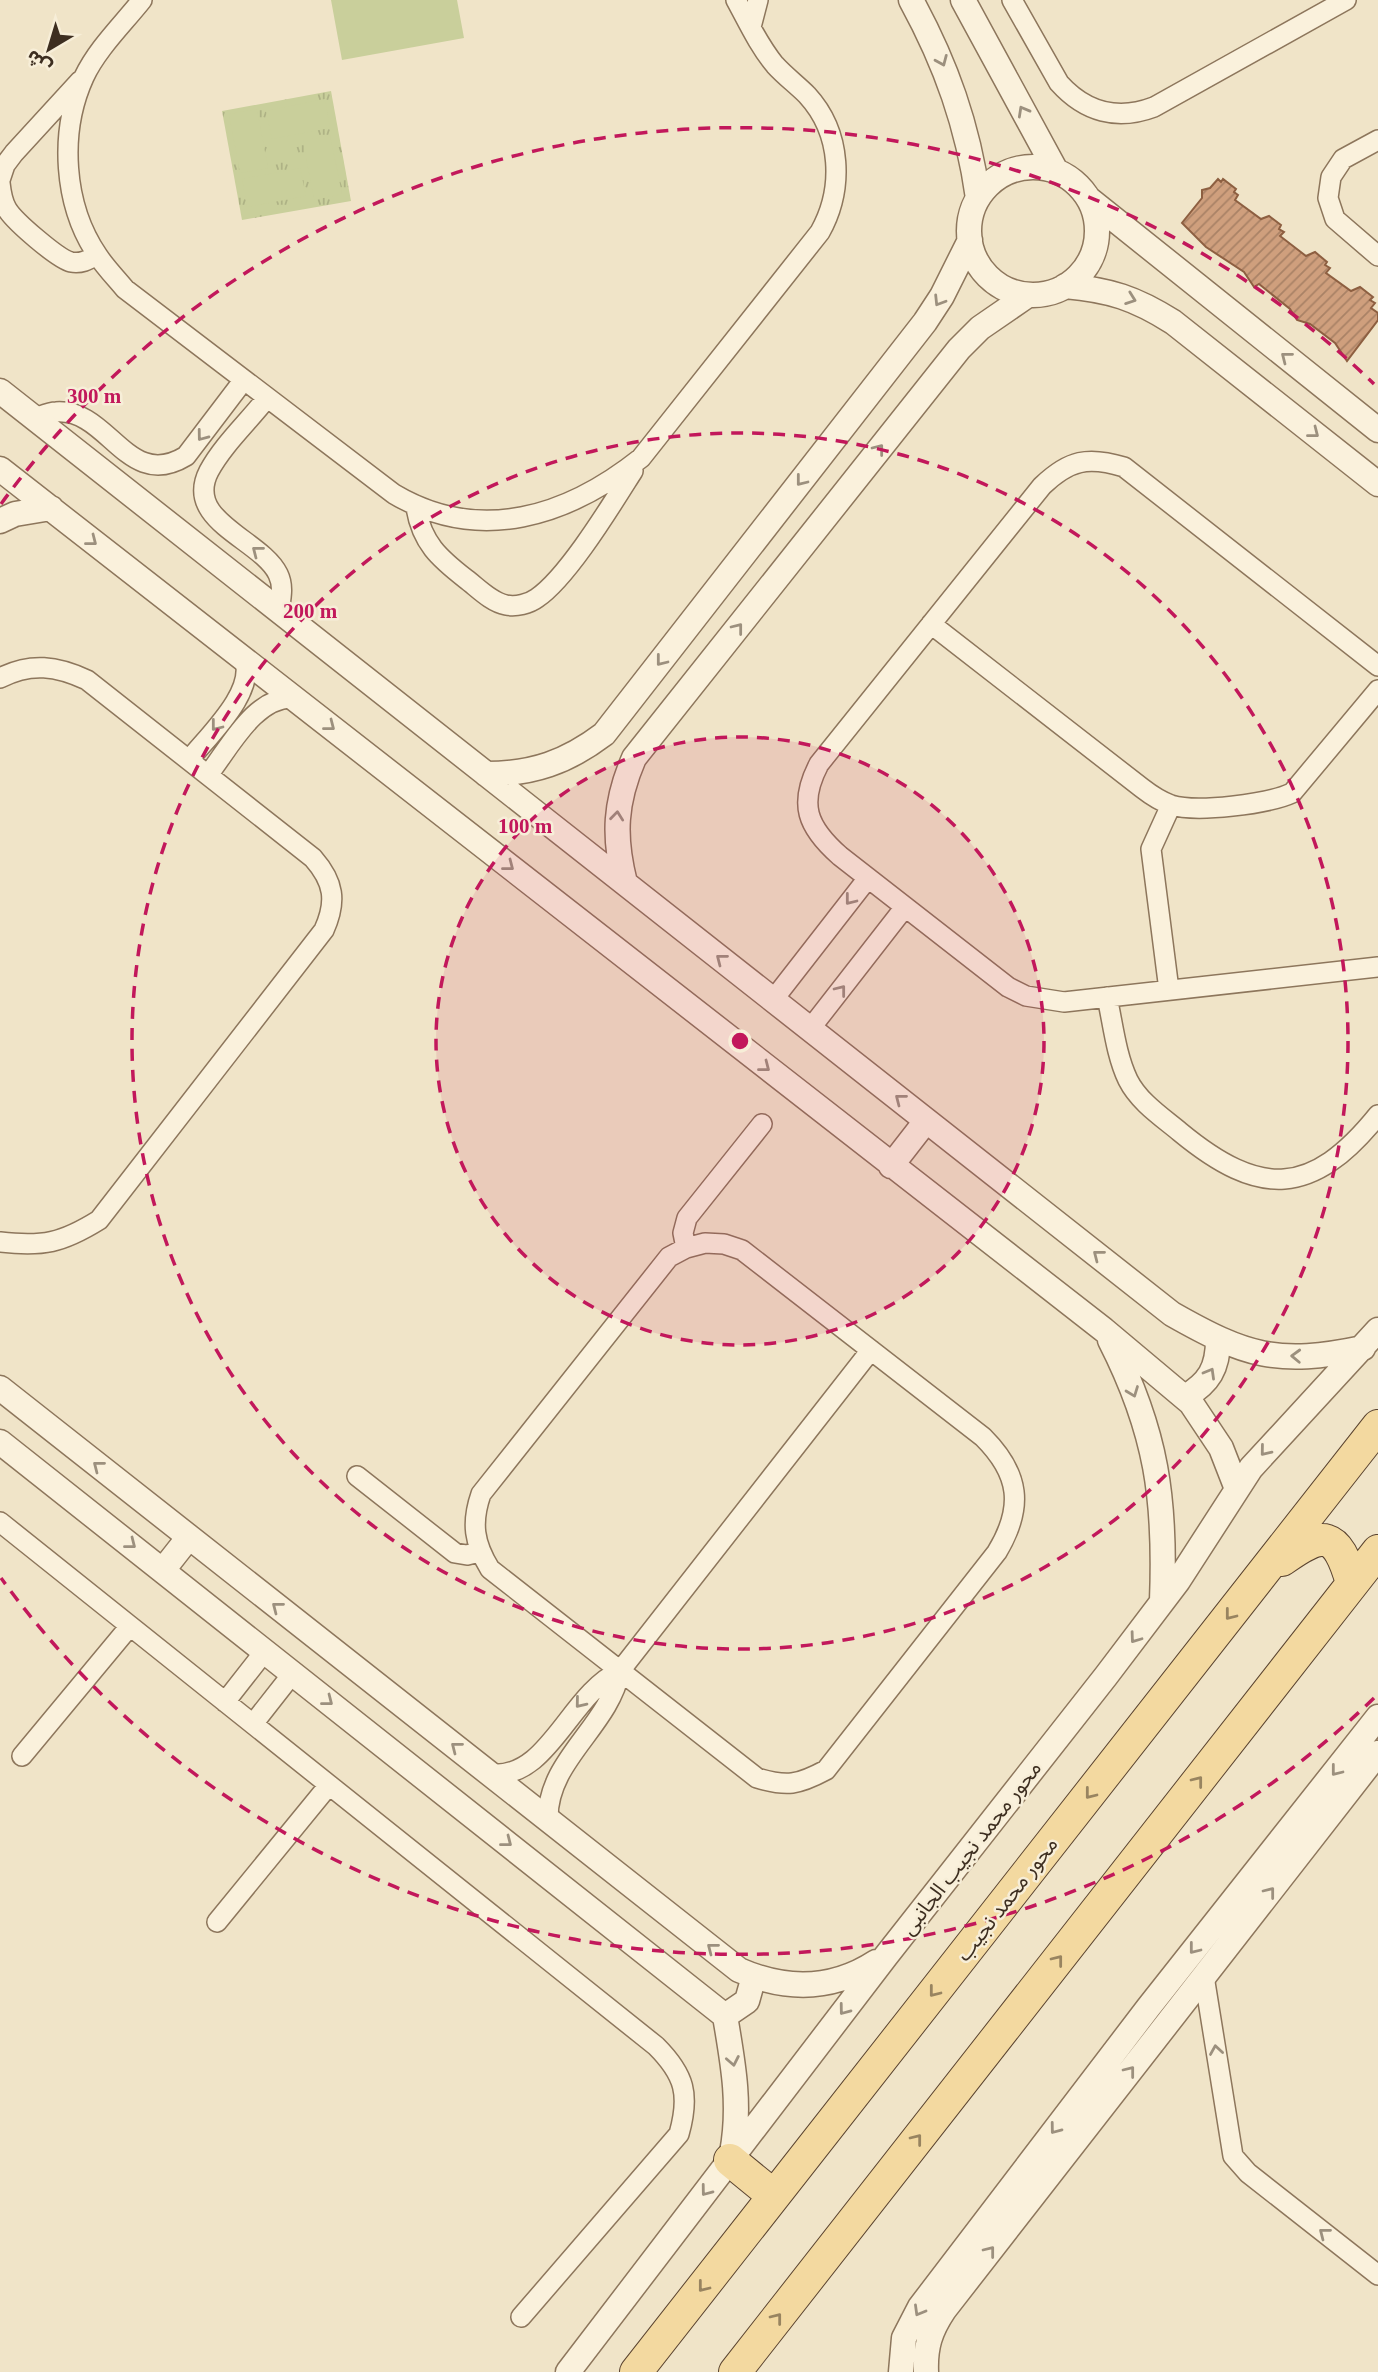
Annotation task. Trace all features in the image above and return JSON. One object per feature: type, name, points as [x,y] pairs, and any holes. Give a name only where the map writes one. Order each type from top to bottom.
[{"type":"main road","name":"محور محمد نجيب","points":[[636,2372],[1378,1426]]},
{"type":"main road","points":[[1261,1575],[1308,1541],[1321,1539],[1333,1543],[1342,1552],[1352,1583]]},
{"type":"main road","points":[[735,2372],[1378,1551]]},
{"type":"main road","points":[[730,2160],[774,2196]]},
{"type":"street","points":[[97,255],[83,262],[74,262],[56,254],[8,211],[1,196],[0,181],[5,165],[14,153],[85,76],[142,0]]},
{"type":"street","points":[[416,508],[423,535],[439,558],[492,599],[506,605],[521,605],[546,591],[600,523],[641,458],[820,232],[831,212],[837,183],[836,162],[825,123],[808,97],[766,53],[736,0]]},
{"type":"street","points":[[751,27],[758,0]]},
{"type":"street","points":[[911,0],[951,81],[973,158],[978,198]]},
{"type":"street","points":[[963,0],[1056,171]]},
{"type":"street","points":[[1012,0],[1059,83],[1070,95],[1096,111],[1126,114],[1154,107],[1346,0]]},
{"type":"street","points":[[85,76],[71,120],[68,167],[77,212],[97,255],[125,289],[266,399],[416,508],[483,520],[539,514],[581,499],[610,482],[641,458]]},
{"type":"street","points":[[1378,140],[1343,159],[1331,177],[1328,198],[1335,219],[1378,256]]},
{"type":"street","points":[[1089,199],[1096,218],[1097,238],[1092,257],[1081,274],[1065,286],[1047,293],[1028,295],[1008,289],[990,277],[977,260],[970,240],[970,218],[978,198],[993,181],[1012,170],[1034,166],[1056,171],[1075,182],[1089,199],[1378,430]]},
{"type":"street","points":[[486,774],[519,774],[550,767],[579,753],[604,734],[925,322],[942,296],[970,240]]},
{"type":"street","points":[[1065,286],[1104,289],[1152,309],[1174,322],[1378,484]]},
{"type":"street","points":[[625,883],[616,851],[615,819],[621,787],[634,758],[959,349],[979,328],[1028,295]]},
{"type":"street","points":[[35,418],[56,412],[77,415],[145,464],[174,464],[186,456],[243,381]]},
{"type":"street","points":[[0,391],[1172,1314],[1218,1340],[1247,1352],[1269,1355],[1319,1357],[1370,1339]]},
{"type":"street","points":[[266,399],[209,471],[205,486],[206,501],[213,515],[267,559],[278,574],[282,592],[279,611]]},
{"type":"street","points":[[1378,666],[1124,467],[1102,460],[1080,461],[1058,470],[1042,486],[931,624],[820,764],[810,782],[807,803],[811,824],[822,841],[1008,987],[1026,996],[1064,1002],[1378,967]]},
{"type":"street","points":[[0,469],[1104,1330],[1185,1397],[1221,1448],[1237,1489]]},
{"type":"street","points":[[0,522],[15,514],[51,508]]},
{"type":"street","points":[[931,624],[1142,788],[1171,804],[1187,808],[1277,800],[1292,793],[1378,690]]},
{"type":"street","points":[[189,760],[243,692],[248,675],[244,658]]},
{"type":"street","points":[[0,678],[16,670],[41,666],[65,670],[87,680],[313,858],[327,873],[333,892],[332,912],[324,930],[99,1220],[69,1239],[34,1246],[0,1242]]},
{"type":"street","points":[[208,775],[261,708],[276,699],[294,698]]},
{"type":"street","points":[[1169,990],[1150,860],[1153,838],[1171,804]]},
{"type":"street","points":[[773,1000],[868,878]]},
{"type":"street","points":[[810,1029],[905,907]]},
{"type":"street","points":[[1107,997],[1122,1065],[1136,1093],[1202,1150],[1227,1167],[1250,1176],[1275,1180],[1299,1177],[1322,1169],[1342,1155],[1378,1115]]},
{"type":"street","points":[[891,1166],[926,1121]]},
{"type":"street","points":[[686,1248],[683,1233],[687,1218],[762,1124]]},
{"type":"street","points":[[705,1243],[724,1244],[742,1251],[983,1437],[1001,1455],[1012,1478],[1015,1504],[1010,1530],[997,1552],[826,1770],[804,1782],[780,1785],[757,1778],[490,1569],[479,1552],[474,1533],[475,1513],[481,1494],[669,1257],[686,1248],[705,1243]]},
{"type":"street","points":[[1104,1330],[1132,1387],[1152,1448],[1165,1542],[1162,1601]]},
{"type":"street","name":"محور محمد نجيب الجانبى","points":[[568,2372],[886,1956],[1106,1676],[1162,1601],[1272,1442],[1370,1339]]},
{"type":"street","points":[[1185,1397],[1200,1388],[1212,1374],[1218,1358],[1218,1340]]},
{"type":"street","points":[[548,1819],[549,1797],[554,1783],[607,1707],[620,1671],[871,1350]]},
{"type":"street","points":[[0,1388],[739,1970],[780,1983],[821,1985],[853,1977],[886,1956]]},
{"type":"street","points":[[0,1441],[725,2016],[737,2089],[738,2123],[730,2160]]},
{"type":"street","points":[[357,1476],[455,1553],[467,1555],[479,1552]]},
{"type":"street","points":[[0,1522],[656,2046],[673,2064],[684,2086],[685,2110],[679,2134],[521,2317]]},
{"type":"street","points":[[163,1570],[189,1537]]},
{"type":"street","points":[[22,1756],[130,1626]]},
{"type":"street","points":[[225,1702],[265,1651]]},
{"type":"street","points":[[490,1774],[513,1774],[531,1764],[591,1689],[620,1671]]},
{"type":"street","points":[[253,1724],[293,1673]]},
{"type":"street","points":[[926,2372],[925,2352],[931,2330],[944,2310],[1378,1717]]},
{"type":"street","points":[[901,2372],[904,2338],[920,2307],[1157,2016],[1204,1976],[1378,1753]]},
{"type":"street","points":[[217,1922],[329,1785]]},
{"type":"street","points":[[725,2016],[747,2001],[754,1976]]},
{"type":"street","points":[[1204,1976],[1233,2156],[1248,2173],[1378,2275]]},
{"type":"green space","points":[[331,0],[457,0],[464,38],[342,60]]},
{"type":"green space","points":[[331,91],[351,201],[242,220],[222,111]]},
{"type":"green space","points":[[325,99],[330,128],[272,139],[266,111]]},
{"type":"green space","points":[[257,109],[268,168],[240,173],[229,114]]},
{"type":"green space","points":[[330,135],[342,194],[314,200],[303,141]]},
{"type":"green space","points":[[300,168],[306,196],[247,207],[242,179]]},
{"type":"building","points":[[1218,179],[1221,182],[1223,179],[1236,189],[1234,192],[1238,195],[1235,200],[1261,219],[1269,216],[1281,225],[1279,229],[1284,232],[1280,236],[1306,256],[1315,252],[1327,262],[1325,265],[1330,268],[1326,273],[1351,291],[1360,287],[1373,297],[1370,300],[1375,303],[1371,308],[1378,313],[1378,320],[1347,361],[1335,343],[1310,324],[1297,320],[1290,309],[1259,284],[1254,287],[1244,272],[1206,247],[1182,223],[1202,198],[1202,190],[1210,188]]}]
